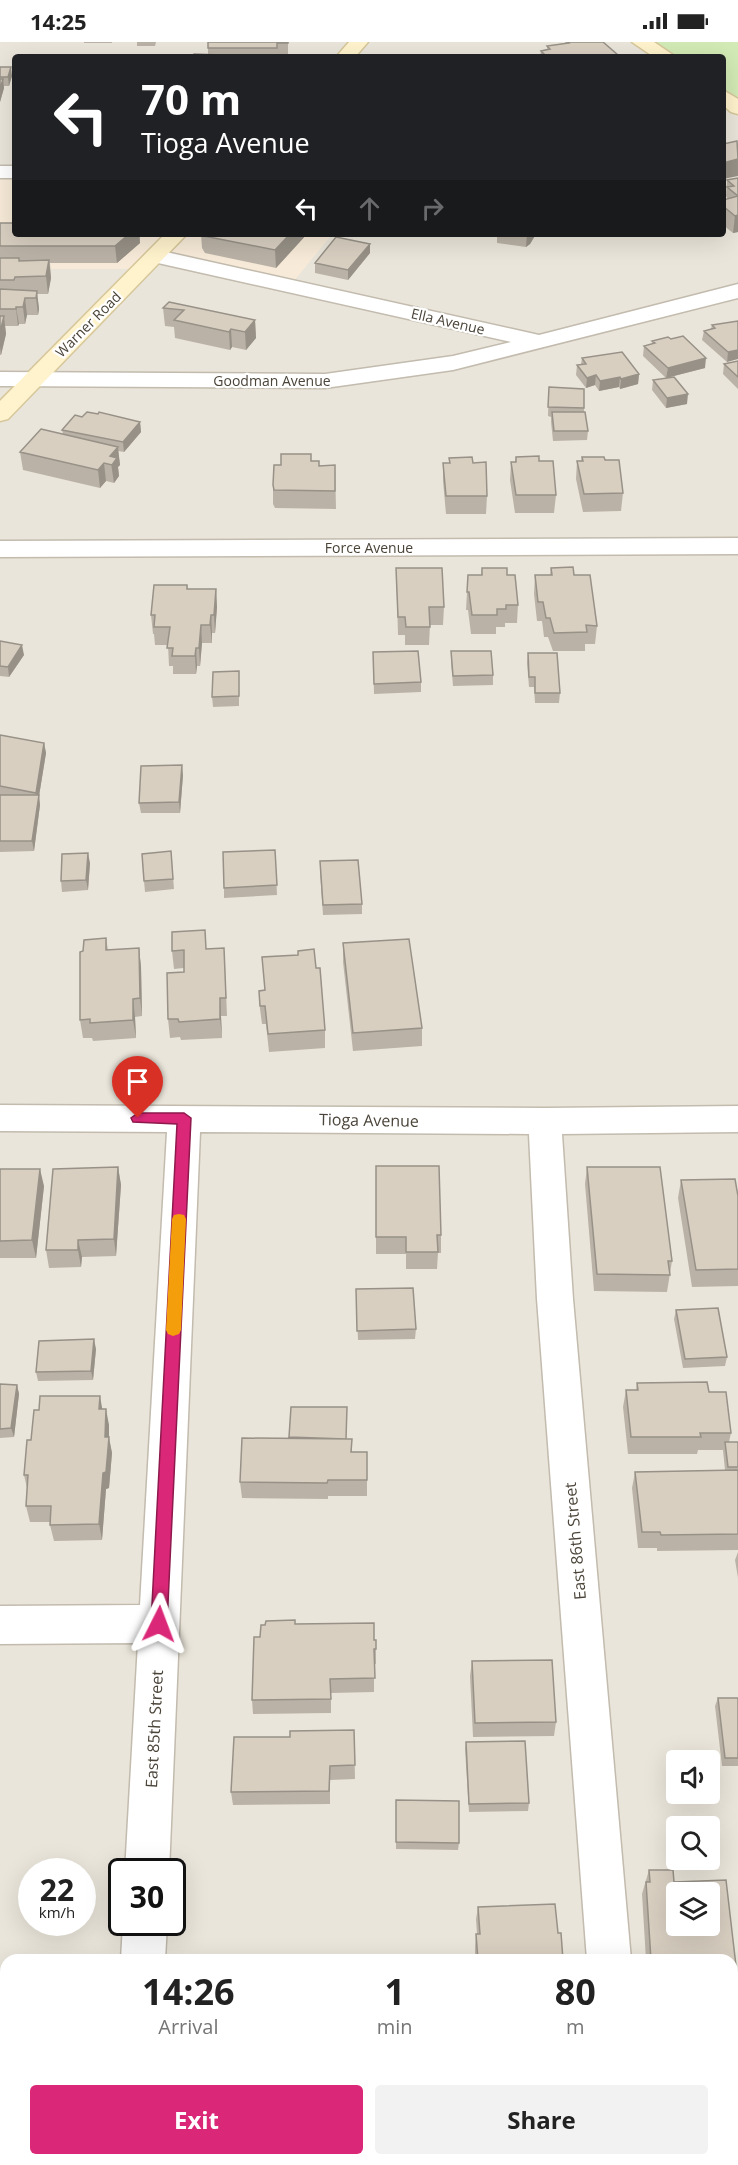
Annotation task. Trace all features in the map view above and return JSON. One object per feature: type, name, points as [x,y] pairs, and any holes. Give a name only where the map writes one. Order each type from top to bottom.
[{"type":"main road","points":[[348,54],[359,42]]},
{"type":"main road","points":[[640,42],[662,54]]},
{"type":"main road","points":[[726,98],[738,108]]},
{"type":"main road","name":"Warner Road","points":[[0,414],[174,237]]},
{"type":"street","name":"Ella Avenue","points":[[157,256],[541,342],[738,291]]},
{"type":"street","name":"Goodman Avenue","points":[[0,379],[325,381],[453,363],[541,342]]},
{"type":"street","name":"Force Avenue","points":[[0,549],[738,546]]},
{"type":"street","name":"Tioga Avenue","points":[[0,1118],[545,1121],[738,1119]]},
{"type":"street","name":"East 85th Street","points":[[148,1858],[184,1118]]},
{"type":"street","name":"East 86th Street","points":[[545,1121],[555,1299],[609,1954]]},
{"type":"street","points":[[0,1625],[159,1624]]},
{"type":"street","points":[[143,1954],[144,1936]]},
{"type":"shaded area","points":[[0,42],[641,42],[662,54],[12,54],[12,172],[0,172]]},
{"type":"shaded area","points":[[726,98],[738,108],[738,1954],[0,1954],[0,269],[144,269],[157,256],[289,286],[330,237],[726,237]]},
{"type":"shaded area","points":[[0,172],[12,172],[12,237],[330,237],[290,286],[157,256],[144,269],[0,269]]},
{"type":"green space","points":[[641,42],[738,42],[738,108],[726,98],[726,54],[662,54]]},
{"type":"building","points":[[208,42],[288,43],[277,43],[277,48],[208,48]]},
{"type":"building","points":[[603,42],[617,54],[544,54],[541,51],[550,49],[547,46]]},
{"type":"building","points":[[0,67],[11,67],[8,77],[0,77]]},
{"type":"building","points":[[737,141],[738,159],[726,162],[726,143]]},
{"type":"building","points":[[738,178],[738,196],[727,187],[734,186],[727,180]]},
{"type":"building","points":[[738,196],[738,215],[735,216],[726,208],[726,199]]},
{"type":"building","points":[[0,223],[12,223],[12,237],[126,237],[115,246],[0,246]]},
{"type":"building","points":[[209,237],[287,237],[275,250]]},
{"type":"building","points":[[336,237],[370,244],[348,270],[315,263]]},
{"type":"building","points":[[0,258],[19,258],[19,261],[49,260],[46,276],[0,280]]},
{"type":"building","points":[[0,289],[37,291],[36,298],[25,298],[23,307],[0,309]]},
{"type":"building","points":[[169,302],[255,320],[245,332],[231,329],[229,332],[174,320],[184,310],[163,308]]},
{"type":"building","points":[[0,316],[4,316],[0,332]]},
{"type":"building","points":[[738,321],[738,350],[728,352],[704,331],[715,328],[712,325]]},
{"type":"building","points":[[683,336],[706,358],[668,368],[644,346],[655,343],[652,341]]},
{"type":"building","points":[[622,352],[639,374],[600,381],[596,375],[587,378],[577,365],[586,364],[582,358]]},
{"type":"building","points":[[738,361],[738,377],[724,364]]},
{"type":"building","points":[[674,377],[688,394],[667,398],[653,380]]},
{"type":"building","points":[[549,387],[584,389],[584,408],[548,407]]},
{"type":"building","points":[[87,412],[98,414],[99,412],[140,422],[123,442],[62,430],[75,415],[82,417]]},
{"type":"building","points":[[552,412],[585,412],[588,431],[554,431]]},
{"type":"building","points":[[41,429],[118,447],[110,456],[117,458],[112,465],[104,463],[98,470],[20,452]]},
{"type":"building","points":[[281,454],[311,454],[311,461],[319,461],[319,466],[335,465],[335,491],[274,490],[274,465],[281,465]]},
{"type":"building","points":[[539,456],[539,461],[553,461],[556,495],[516,495],[511,462],[516,462],[516,457]]},
{"type":"building","points":[[472,457],[473,463],[486,462],[487,496],[446,496],[443,463],[450,463],[449,458]]},
{"type":"building","points":[[582,457],[619,460],[623,493],[584,494],[577,461],[583,461]]},
{"type":"building","points":[[573,567],[574,575],[590,575],[597,626],[586,625],[587,632],[554,633],[550,618],[546,618],[543,602],[538,602],[535,575],[552,575],[551,568]]},
{"type":"building","points":[[396,568],[442,568],[444,607],[429,607],[430,627],[406,627],[405,617],[398,617]]},
{"type":"building","points":[[482,568],[507,568],[507,575],[515,575],[518,605],[506,605],[506,609],[497,609],[497,615],[472,615],[469,592],[467,592],[468,575],[482,575]]},
{"type":"building","points":[[154,585],[187,585],[187,589],[216,589],[214,615],[211,615],[210,625],[201,625],[199,648],[196,648],[195,656],[172,656],[173,648],[167,648],[170,627],[154,627],[155,615],[151,615]]},
{"type":"building","points":[[0,641],[22,645],[8,667],[0,666]]},
{"type":"building","points":[[418,651],[421,682],[374,684],[373,652]]},
{"type":"building","points":[[451,651],[491,651],[493,675],[453,676]]},
{"type":"building","points":[[528,653],[557,653],[560,693],[535,693],[535,677],[529,677]]},
{"type":"building","points":[[239,671],[239,696],[212,697],[213,672]]},
{"type":"building","points":[[0,735],[44,743],[36,793],[0,786]]},
{"type":"building","points":[[182,765],[179,802],[139,803],[141,766]]},
{"type":"building","points":[[0,795],[39,795],[32,841],[0,841]]},
{"type":"building","points":[[275,850],[277,885],[224,888],[223,852]]},
{"type":"building","points":[[171,851],[173,879],[144,881],[142,854]]},
{"type":"building","points":[[88,853],[86,880],[61,881],[62,854]]},
{"type":"building","points":[[358,860],[362,904],[323,905],[320,861]]},
{"type":"building","points":[[205,930],[206,949],[224,948],[226,998],[220,998],[220,1019],[179,1022],[178,1019],[168,1019],[167,973],[184,972],[184,950],[172,951],[172,932]]},
{"type":"building","points":[[106,938],[106,950],[139,948],[140,998],[133,999],[133,1020],[90,1023],[90,1019],[80,1020],[80,952],[83,951],[84,940]]},
{"type":"building","points":[[409,939],[422,1028],[353,1033],[343,943]]},
{"type":"building","points":[[314,949],[316,968],[320,968],[325,1030],[268,1034],[265,1006],[260,1006],[259,991],[265,990],[262,957],[298,955],[298,951]]},
{"type":"building","points":[[376,1166],[439,1166],[441,1235],[437,1235],[438,1252],[406,1252],[406,1237],[376,1237]]},
{"type":"building","points":[[118,1167],[114,1239],[78,1240],[78,1250],[46,1250],[53,1169]]},
{"type":"building","points":[[587,1167],[660,1167],[672,1261],[668,1261],[670,1275],[597,1274]]},
{"type":"building","points":[[0,1169],[40,1169],[32,1240],[0,1241]]},
{"type":"building","points":[[735,1179],[738,1196],[738,1269],[696,1270],[681,1180]]},
{"type":"building","points":[[413,1288],[416,1329],[357,1331],[356,1289]]},
{"type":"building","points":[[718,1308],[727,1357],[685,1359],[676,1310]]},
{"type":"building","points":[[94,1339],[91,1371],[36,1372],[39,1341]]},
{"type":"building","points":[[707,1382],[709,1392],[726,1392],[731,1433],[700,1433],[701,1437],[631,1437],[626,1390],[638,1390],[637,1383]]},
{"type":"building","points":[[0,1384],[17,1385],[11,1428],[0,1429]]},
{"type":"building","points":[[40,1396],[100,1396],[99,1409],[106,1409],[105,1437],[109,1437],[106,1472],[103,1473],[99,1524],[50,1525],[51,1506],[26,1506],[28,1475],[24,1475],[27,1440],[31,1440],[34,1410],[39,1410]]},
{"type":"building","points":[[291,1407],[347,1407],[346,1439],[289,1437]]},
{"type":"building","points":[[242,1438],[352,1439],[351,1452],[367,1452],[367,1480],[328,1480],[327,1483],[240,1482]]},
{"type":"building","points":[[725,1442],[738,1442],[738,1467],[728,1467]]},
{"type":"building","points":[[738,1470],[738,1534],[661,1535],[660,1532],[642,1532],[635,1472]]},
{"type":"building","points":[[295,1620],[295,1624],[374,1623],[375,1678],[330,1679],[331,1699],[252,1700],[254,1637],[260,1637],[261,1625],[265,1625],[266,1621]]},
{"type":"building","points":[[552,1660],[556,1722],[475,1723],[472,1661]]},
{"type":"building","points":[[718,1698],[738,1698],[738,1758],[725,1758]]},
{"type":"building","points":[[354,1730],[355,1765],[330,1766],[329,1791],[231,1792],[234,1737],[290,1737],[290,1731]]},
{"type":"building","points":[[525,1741],[529,1803],[469,1804],[466,1742]]},
{"type":"building","points":[[396,1800],[459,1801],[459,1843],[396,1842]]},
{"type":"building","points":[[649,1870],[673,1870],[674,1882],[726,1880],[735,1954],[651,1954],[646,1882],[650,1882]]},
{"type":"building","points":[[555,1904],[563,1954],[478,1954],[476,1934],[480,1934],[478,1907]]},
{"type":"slow traffic","points":[[173,1330],[179,1219]]},
{"type":"route","points":[[138,1118],[184,1118],[159,1624]]}]
